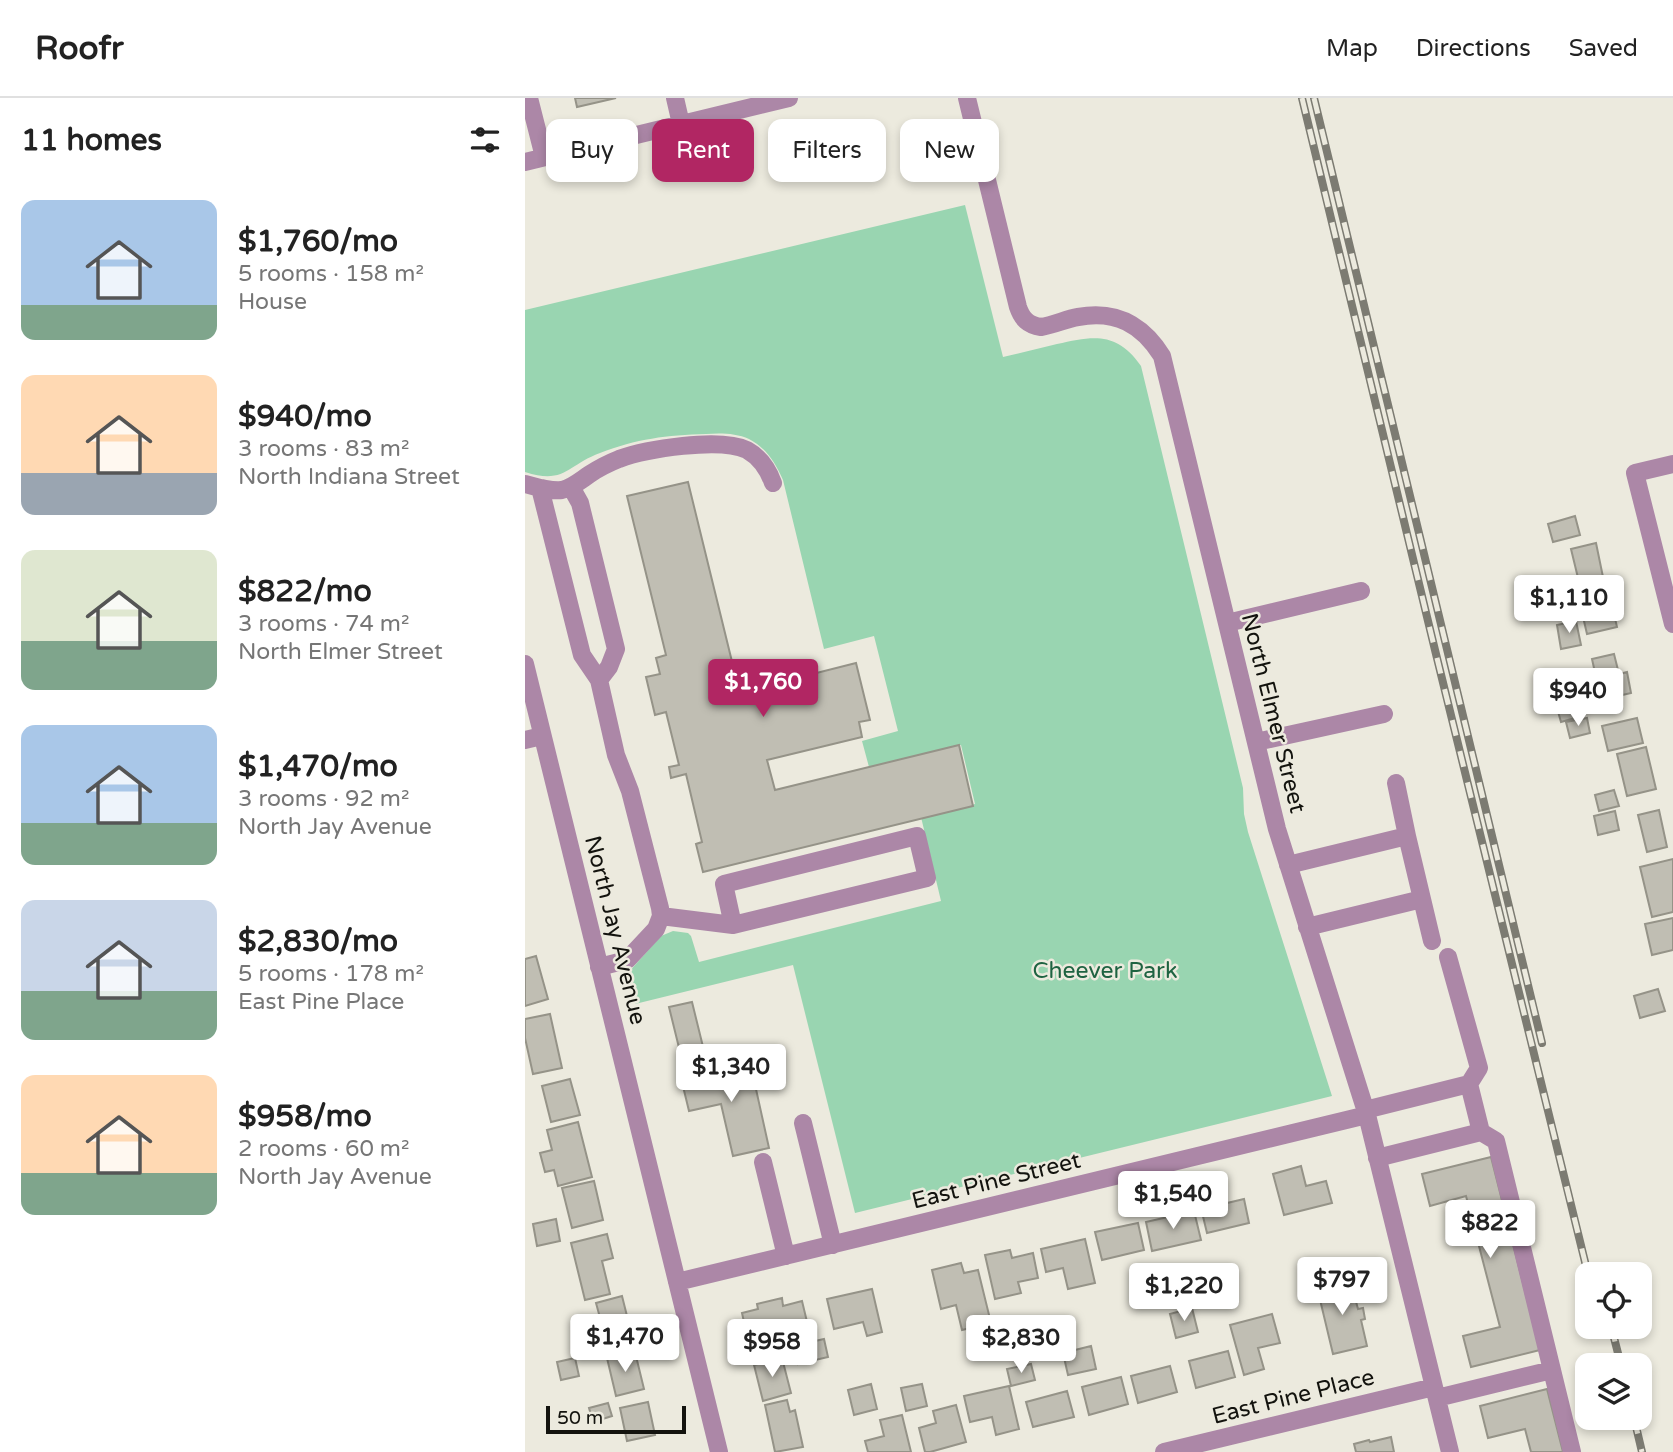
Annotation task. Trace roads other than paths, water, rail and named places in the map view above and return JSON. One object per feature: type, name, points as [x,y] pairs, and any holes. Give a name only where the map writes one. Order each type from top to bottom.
[{"type":"street","points":[[530,98],[544,157]]},
{"type":"street","points":[[675,98],[680,119]]},
{"type":"street","points":[[702,119],[789,98]]},
{"type":"street","name":"North Elmer Street","points":[[967,98],[1021,315],[1034,326],[1041,327],[1088,316],[1116,318],[1143,332],[1162,356],[1277,829],[1366,1113],[1450,1452]]},
{"type":"street","points":[[525,162],[652,131]]},
{"type":"street","points":[[599,967],[628,960],[656,929],[661,916],[599,680],[582,655],[533,486],[558,491],[571,487],[603,466],[642,452],[675,447],[723,445],[735,446],[757,457],[769,472],[773,483]]},
{"type":"street","points":[[1673,464],[1635,473],[1673,624]]},
{"type":"street","points":[[571,487],[580,503],[616,649],[609,667],[599,680]]},
{"type":"street","points":[[1227,623],[1361,591]]},
{"type":"street","name":"North Jay Avenue","points":[[525,664],[534,738],[599,967],[719,1452]]},
{"type":"street","points":[[1256,743],[1384,714]]},
{"type":"street","points":[[1396,783],[1432,941]]},
{"type":"street","points":[[1288,864],[1407,835]]},
{"type":"street","points":[[661,916],[733,925],[927,878],[917,836],[724,884],[733,925]]},
{"type":"street","points":[[1307,927],[1422,899]]},
{"type":"street","points":[[1448,957],[1479,1068],[1469,1084],[1481,1132]]},
{"type":"street","name":"East Pine Street","points":[[677,1282],[1366,1113],[1469,1084]]},
{"type":"street","points":[[803,1123],[833,1245]]},
{"type":"street","points":[[1377,1158],[1481,1132],[1496,1141],[1572,1452]]},
{"type":"street","points":[[763,1161],[786,1256]]},
{"type":"street","name":"East Pine Place","points":[[1164,1452],[1436,1392],[1552,1370]]},
{"type":"railway","points":[[1302,98],[1585,1262]]},
{"type":"railway","points":[[1314,98],[1542,1043]]},
{"type":"railway","points":[[1614,1339],[1618,1353]]},
{"type":"railway","points":[[1637,1430],[1642,1452]]},
{"type":"park label","name":"Cheever Park","points":[[1105,970]]}]
